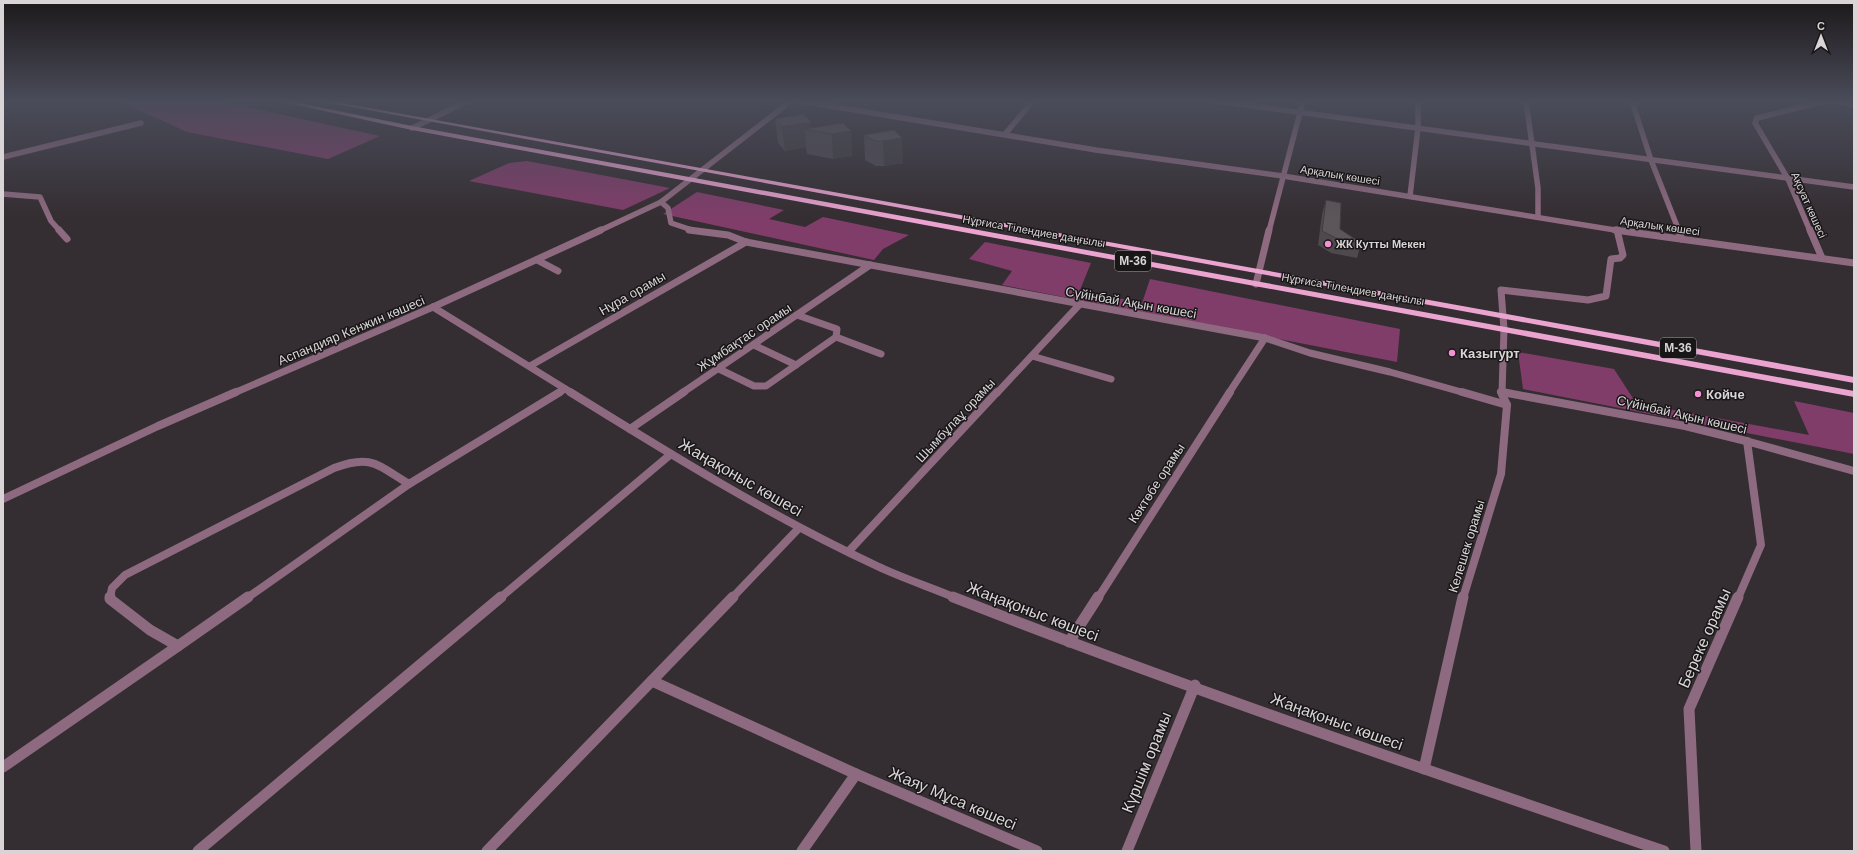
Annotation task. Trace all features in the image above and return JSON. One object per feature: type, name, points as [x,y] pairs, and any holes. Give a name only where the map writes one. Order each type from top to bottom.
[{"type":"main road","name":"Нұрғиса Тілендиев даңғылы","points":[[482,141],[1854,394]]},
{"type":"main road","name":"Нұрғиса Тілендиев даңғылы","points":[[538,141],[1854,380]]},
{"type":"street","points":[[3,157],[65,141]]},
{"type":"street","name":"Аспандияр Кенжин көшесі","points":[[3,499],[158,426],[433,307],[661,202],[738,141]]},
{"type":"street","name":"Арқалық көшесі","points":[[1044,141],[1096,150],[1283,176],[1617,230],[1854,263]]},
{"type":"street","points":[[1256,284],[1292,141]]},
{"type":"street","points":[[1410,196],[1416,141]]},
{"type":"street","points":[[1510,141],[1854,187]]},
{"type":"street","points":[[1532,141],[1538,188],[1538,217]]},
{"type":"street","points":[[1645,141],[1682,239]]},
{"type":"street","name":"Ақсуат көшесі","points":[[1766,141],[1788,179],[1822,258]]},
{"type":"street","points":[[3,194],[40,197],[51,221],[67,239]]},
{"type":"street","name":"Сүйінбай Ақын көшесі","points":[[661,202],[668,208],[669,221],[675,225],[734,236],[746,242],[1079,306],[1265,338],[1310,353],[1390,372],[1507,405]]},
{"type":"street","name":"Келешек орамы","points":[[1424,769],[1462,601],[1501,474],[1507,405],[1501,392],[1504,330],[1501,290],[1588,300],[1606,296],[1611,259],[1620,258],[1623,255],[1617,230]]},
{"type":"street","name":"Нұра орамы","points":[[530,366],[746,242]]},
{"type":"street","points":[[537,260],[558,271]]},
{"type":"street","name":"Жұмбақтас орамы","points":[[630,429],[870,265]]},
{"type":"street","name":"Шымбұлаұ орамы","points":[[849,551],[1079,306]]},
{"type":"street","name":"Жаңақоныс көшесі","points":[[433,307],[671,454],[800,528],[849,551],[878,567],[1069,642],[1195,685],[1424,769],[1664,851]]},
{"type":"street","points":[[719,369],[754,386],[766,386],[836,337],[838,332],[837,329],[797,315]]},
{"type":"street","points":[[836,337],[881,354]]},
{"type":"street","name":"Көктөбе орамы","points":[[1069,642],[1265,338]]},
{"type":"street","points":[[754,345],[796,365]]},
{"type":"street","points":[[1032,356],[1111,378]]},
{"type":"street","points":[[3,766],[178,646],[409,484],[565,389]]},
{"type":"street","name":"Сүйінбай Ақын көшесі","points":[[1501,392],[1591,407],[1747,441],[1828,466],[1854,471]]},
{"type":"street","name":"Береке орамы","points":[[1696,851],[1689,709],[1761,545],[1747,441]]},
{"type":"street","points":[[198,851],[671,454]]},
{"type":"street","points":[[178,646],[150,630],[110,599],[110,594],[116,583],[125,575],[334,468],[353,461],[370,461],[409,484]]},
{"type":"street","points":[[487,851],[800,528]]},
{"type":"street","name":"Жаяу Мұса көшесі","points":[[652,681],[856,774],[1037,851]]},
{"type":"street","name":"Күршім орамы","points":[[1127,851],[1195,685]]},
{"type":"street","points":[[802,851],[856,774]]},
{"type":"shaded area","points":[[233,141],[369,141],[328,159]]},
{"type":"shaded area","points":[[527,161],[670,188],[623,210],[469,181],[509,163]]},
{"type":"shaded area","points":[[697,192],[784,210],[769,219],[805,227],[823,217],[909,235],[883,249],[874,260],[663,214]]},
{"type":"shaded area","points":[[985,242],[1091,263],[1080,290],[1142,303],[1150,279],[1400,329],[1397,362],[1002,285],[1012,271],[969,259]]},
{"type":"shaded area","points":[[1518,352],[1614,369],[1636,403],[1809,435],[1794,401],[1854,413],[1854,454],[1523,389]]},
{"type":"building","points":[[1326,200],[1341,203],[1340,229],[1361,243],[1336,238],[1322,231]]},
{"type":"place","name":"ЖК Кутты Мекен","points":[[1328,244]]},
{"type":"place","name":"Казыгурт","points":[[1452,353]]},
{"type":"place","name":"Койче","points":[[1698,394]]}]
